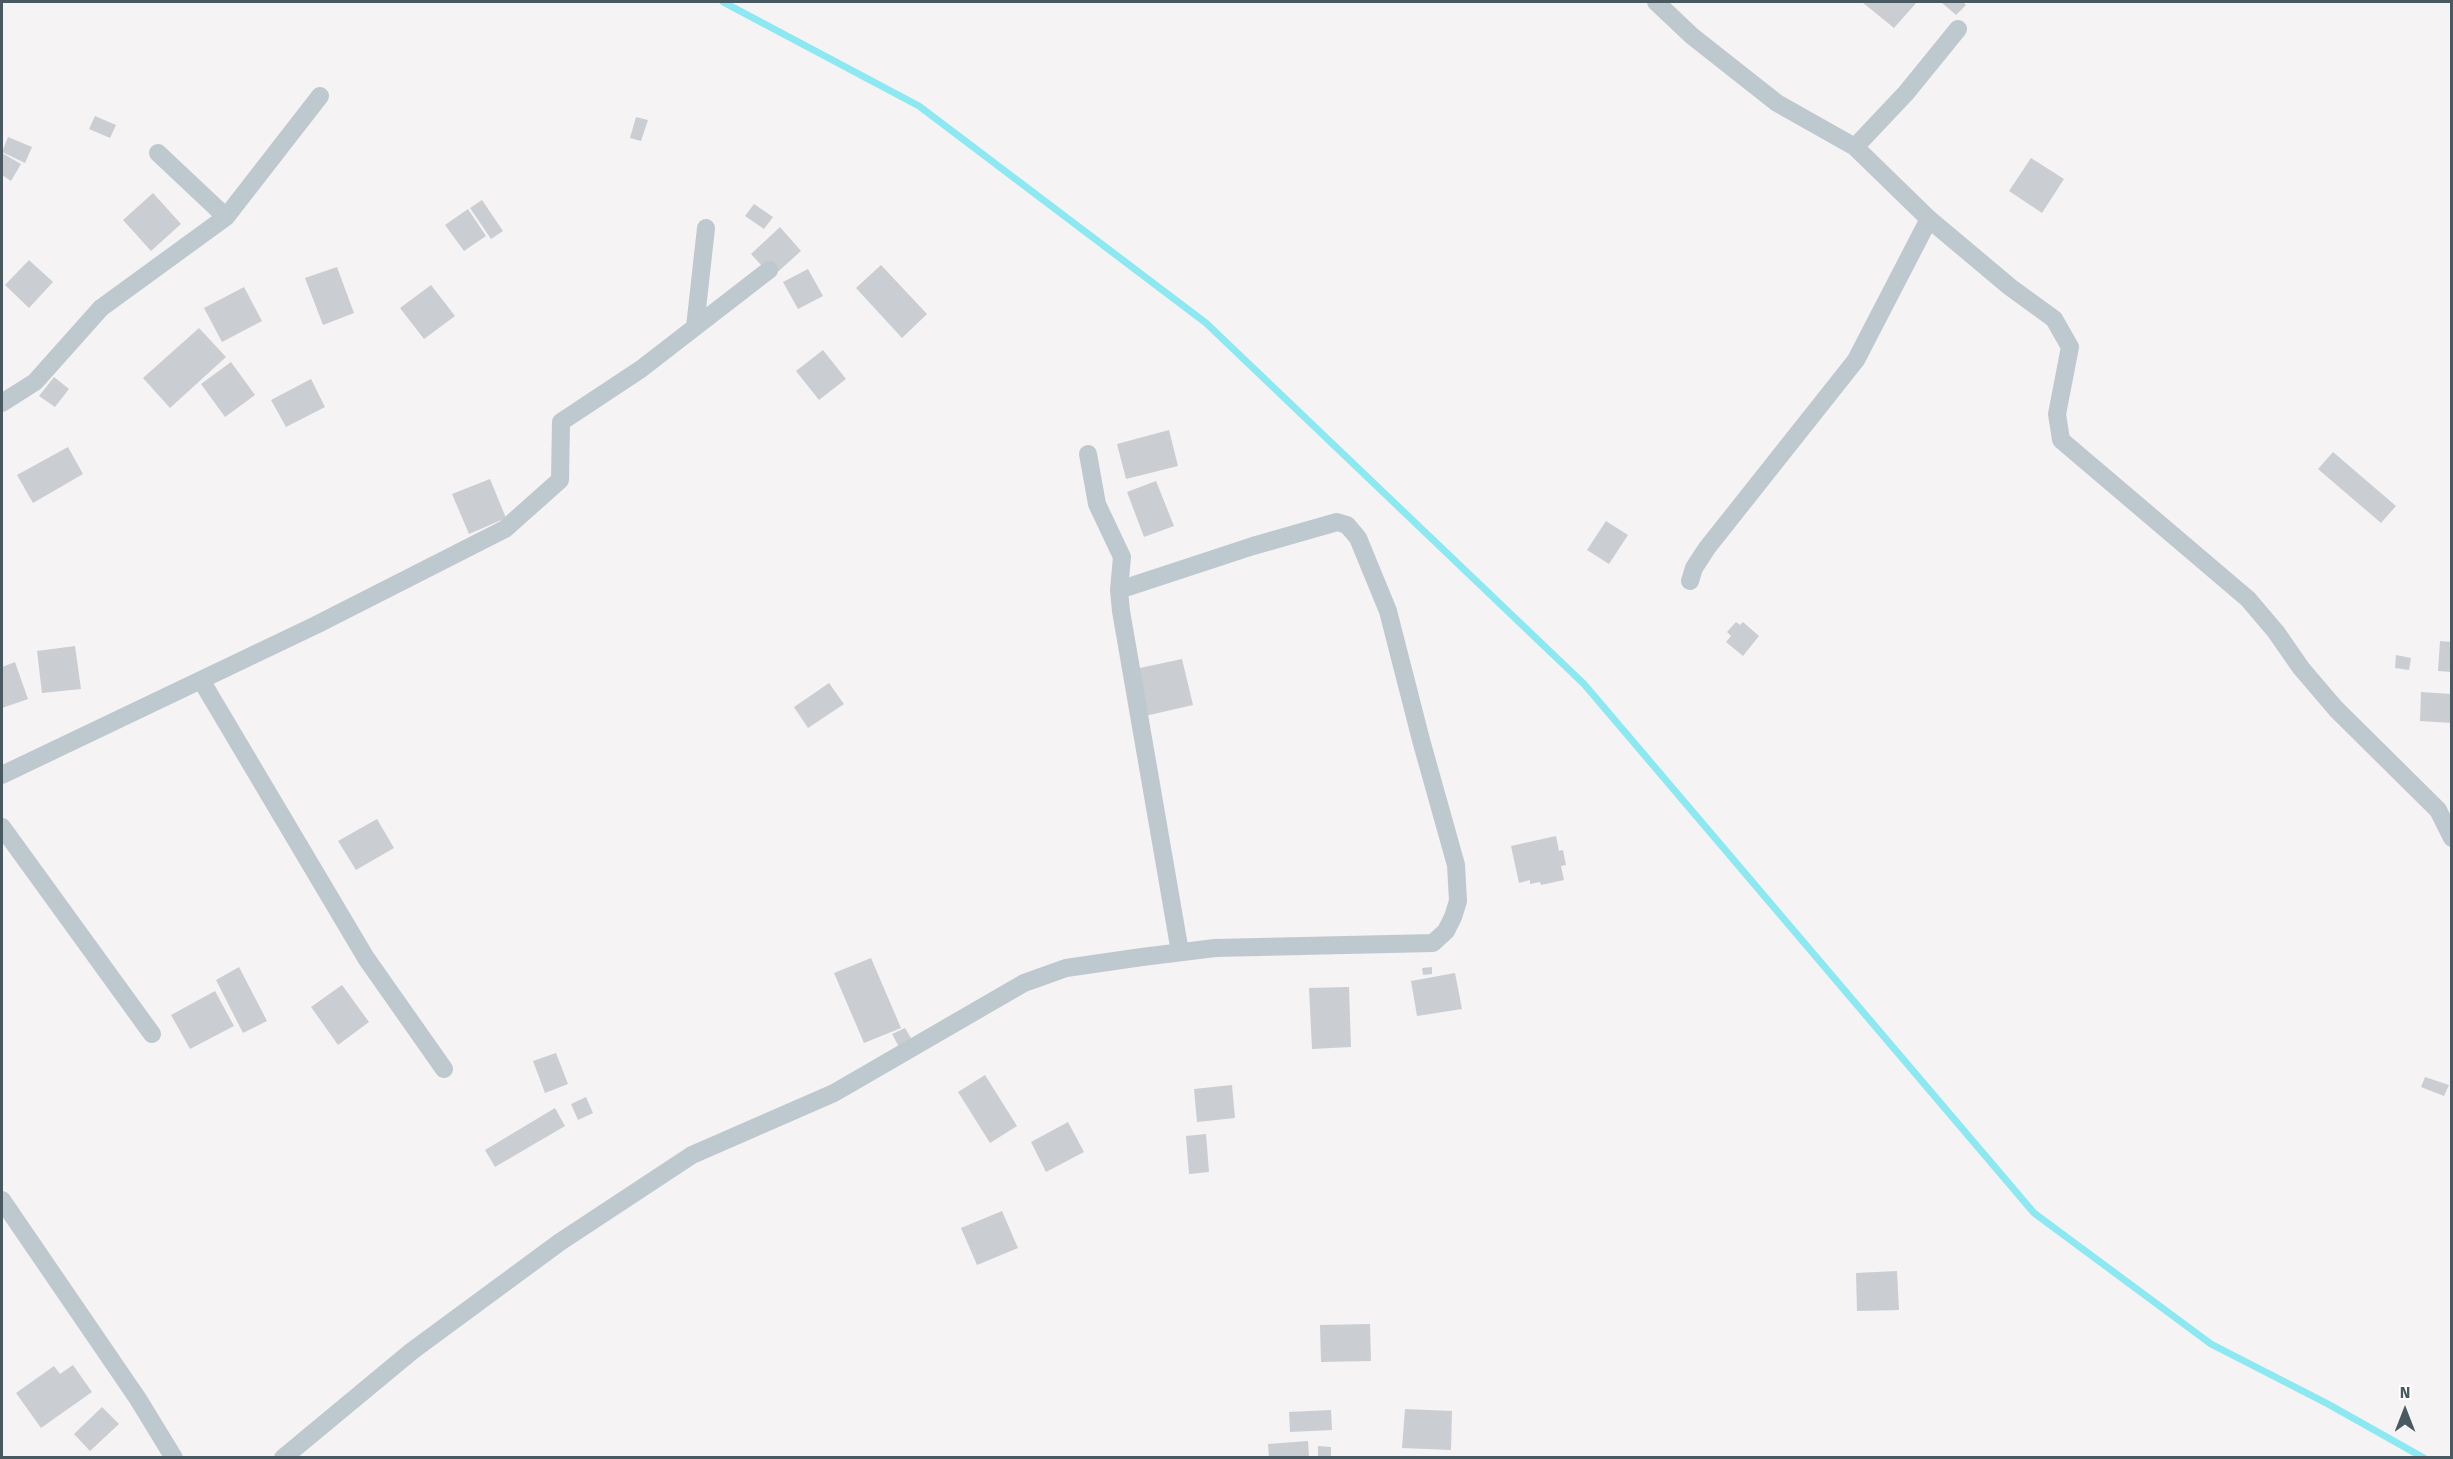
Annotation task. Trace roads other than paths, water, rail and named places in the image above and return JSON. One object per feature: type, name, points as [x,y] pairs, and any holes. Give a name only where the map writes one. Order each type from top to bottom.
[{"type":"street","points":[[1656,2],[1692,36],[1777,103],[1855,147],[1929,219],[2010,287],[2054,319],[2070,347],[2057,414],[2061,440],[2248,599],[2329,701],[2397,772],[2438,810],[2451,838]]},
{"type":"street","points":[[1855,147],[1906,93],[1958,29]]},
{"type":"street","points":[[2,404],[35,382],[101,308],[226,216],[320,96]]},
{"type":"street","points":[[158,153],[226,216]]},
{"type":"street","points":[[1690,581],[1694,568],[1707,548],[1856,360],[1929,219]]},
{"type":"street","points":[[695,327],[706,228]]},
{"type":"street","points":[[2,775],[316,625],[505,529],[560,480],[561,422],[641,369],[769,270]]},
{"type":"street","points":[[1088,454],[1097,504],[1122,557],[1119,590],[1136,703],[1180,952]]},
{"type":"street","points":[[283,1458],[412,1351],[560,1242],[692,1155],[834,1092],[1024,983],[1066,968],[1180,952],[1215,948],[1433,943],[1446,931],[1454,917],[1458,901],[1456,865],[1388,611],[1358,538],[1347,525],[1337,522],[1253,546],[1119,590]]},
{"type":"street","points":[[201,680],[366,958],[444,1069]]},
{"type":"street","points":[[2,827],[153,1034]]},
{"type":"street","points":[[2,1200],[138,1399],[174,1458]]},
{"type":"waterway","points":[[723,2],[919,106],[1206,323],[1584,684],[2034,1213],[2211,1344],[2328,1404],[2424,1458]]}]
